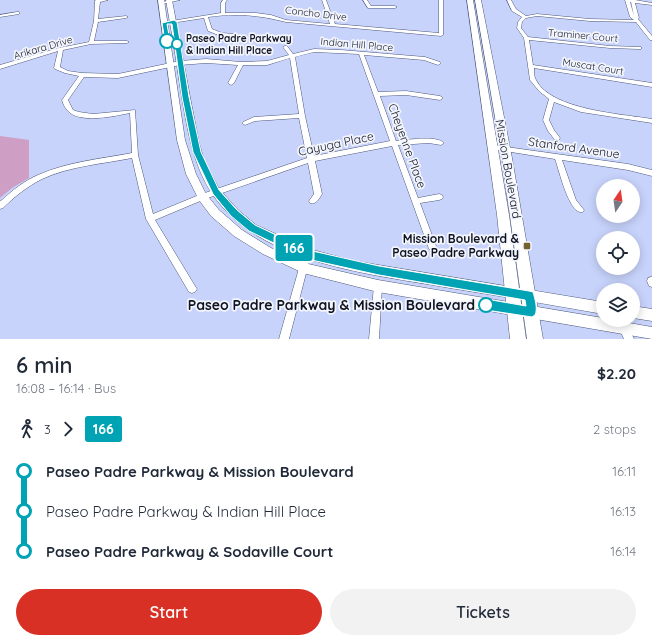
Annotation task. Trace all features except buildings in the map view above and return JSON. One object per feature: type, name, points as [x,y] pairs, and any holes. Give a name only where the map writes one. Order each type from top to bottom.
[{"type":"main road","name":"Mission Boulevard","points":[[470,0],[529,296],[535,339]]},
{"type":"main road","name":"Mission Boulevard","points":[[478,0],[499,148],[518,339]]},
{"type":"main road","points":[[161,1],[194,143],[200,160],[216,192],[234,213],[252,228],[307,254],[379,271],[596,307]]},
{"type":"main road","points":[[169,1],[174,22],[175,64],[181,140],[191,174],[202,197],[215,213],[238,233],[267,251],[303,268],[378,286],[652,333]]},
{"type":"main road","points":[[640,313],[652,315]]},
{"type":"street","points":[[91,43],[96,21],[98,1],[106,0]]},
{"type":"street","points":[[161,1],[178,0]]},
{"type":"street","points":[[223,13],[223,3],[225,0]]},
{"type":"street","points":[[324,0],[333,25]]},
{"type":"street","points":[[365,0],[370,8],[395,7]]},
{"type":"street","name":"Concho Drive","points":[[165,23],[223,13],[255,13],[271,15],[286,21],[441,36],[441,0]]},
{"type":"street","points":[[509,0],[514,10],[525,17]]},
{"type":"street","points":[[652,4],[627,0],[632,17],[652,38]]},
{"type":"street","points":[[633,1],[637,18],[636,20]]},
{"type":"street","points":[[0,16],[17,13]]},
{"type":"street","points":[[636,20],[590,20],[537,15],[525,17],[520,22],[519,28],[526,38],[533,80],[552,100],[581,110],[652,121]]},
{"type":"street","points":[[96,21],[126,17]]},
{"type":"street","points":[[206,17],[210,30],[214,33],[232,35]]},
{"type":"street","name":"Traminer Court","points":[[526,38],[610,47],[639,48]]},
{"type":"street","name":"Arikara Drive","points":[[0,67],[91,43],[127,42]]},
{"type":"street","points":[[285,47],[292,56],[302,116],[318,194],[313,201]]},
{"type":"street","name":"Indian Hill Place","points":[[61,50],[57,68],[82,75],[118,76],[175,64],[206,61],[241,64],[267,63],[314,50],[361,53],[425,60],[438,63]]},
{"type":"street","name":"Cheyenne Place","points":[[361,53],[432,246]]},
{"type":"street","points":[[231,82],[241,64]]},
{"type":"street","name":"Muscat Court","points":[[531,66],[652,84]]},
{"type":"street","points":[[82,75],[65,100],[70,110],[80,115],[99,116],[133,111],[135,155],[150,219],[192,289]]},
{"type":"street","points":[[376,94],[406,93],[440,98]]},
{"type":"street","points":[[552,100],[546,120],[551,131],[557,138]]},
{"type":"street","points":[[245,124],[254,119],[302,116]]},
{"type":"street","name":"Cayuga Place","points":[[150,219],[202,197],[311,159],[394,143],[429,141],[441,143]]},
{"type":"street","name":"Stanford Avenue","points":[[499,148],[628,167],[652,173]]},
{"type":"street","points":[[0,206],[10,197],[44,175],[78,166],[135,155]]},
{"type":"street","points":[[558,157],[573,202],[580,210]]},
{"type":"street","points":[[416,201],[439,196]]},
{"type":"street","points":[[284,339],[307,254]]},
{"type":"street","points":[[374,339],[378,286]]},
{"type":"street","points":[[624,328],[629,339]]},
{"type":"shaded area","points":[[0,136],[29,140],[29,178],[12,188],[0,198]]},
{"type":"bus line","name":"166","points":[[167,41],[165,23],[174,22],[194,143],[200,160],[216,192],[234,213],[252,228],[307,254],[354,266],[529,296],[532,312],[486,305]]},
{"type":"place","name":"Paseo Padre Parkway & Indian Hill Place","points":[[177,44]]},
{"type":"place","name":"Mission Boulevard & Paseo Padre Parkway","points":[[527,246]]},
{"type":"place","name":"Paseo Padre Parkway & Mission Boulevard","points":[[486,305]]}]
